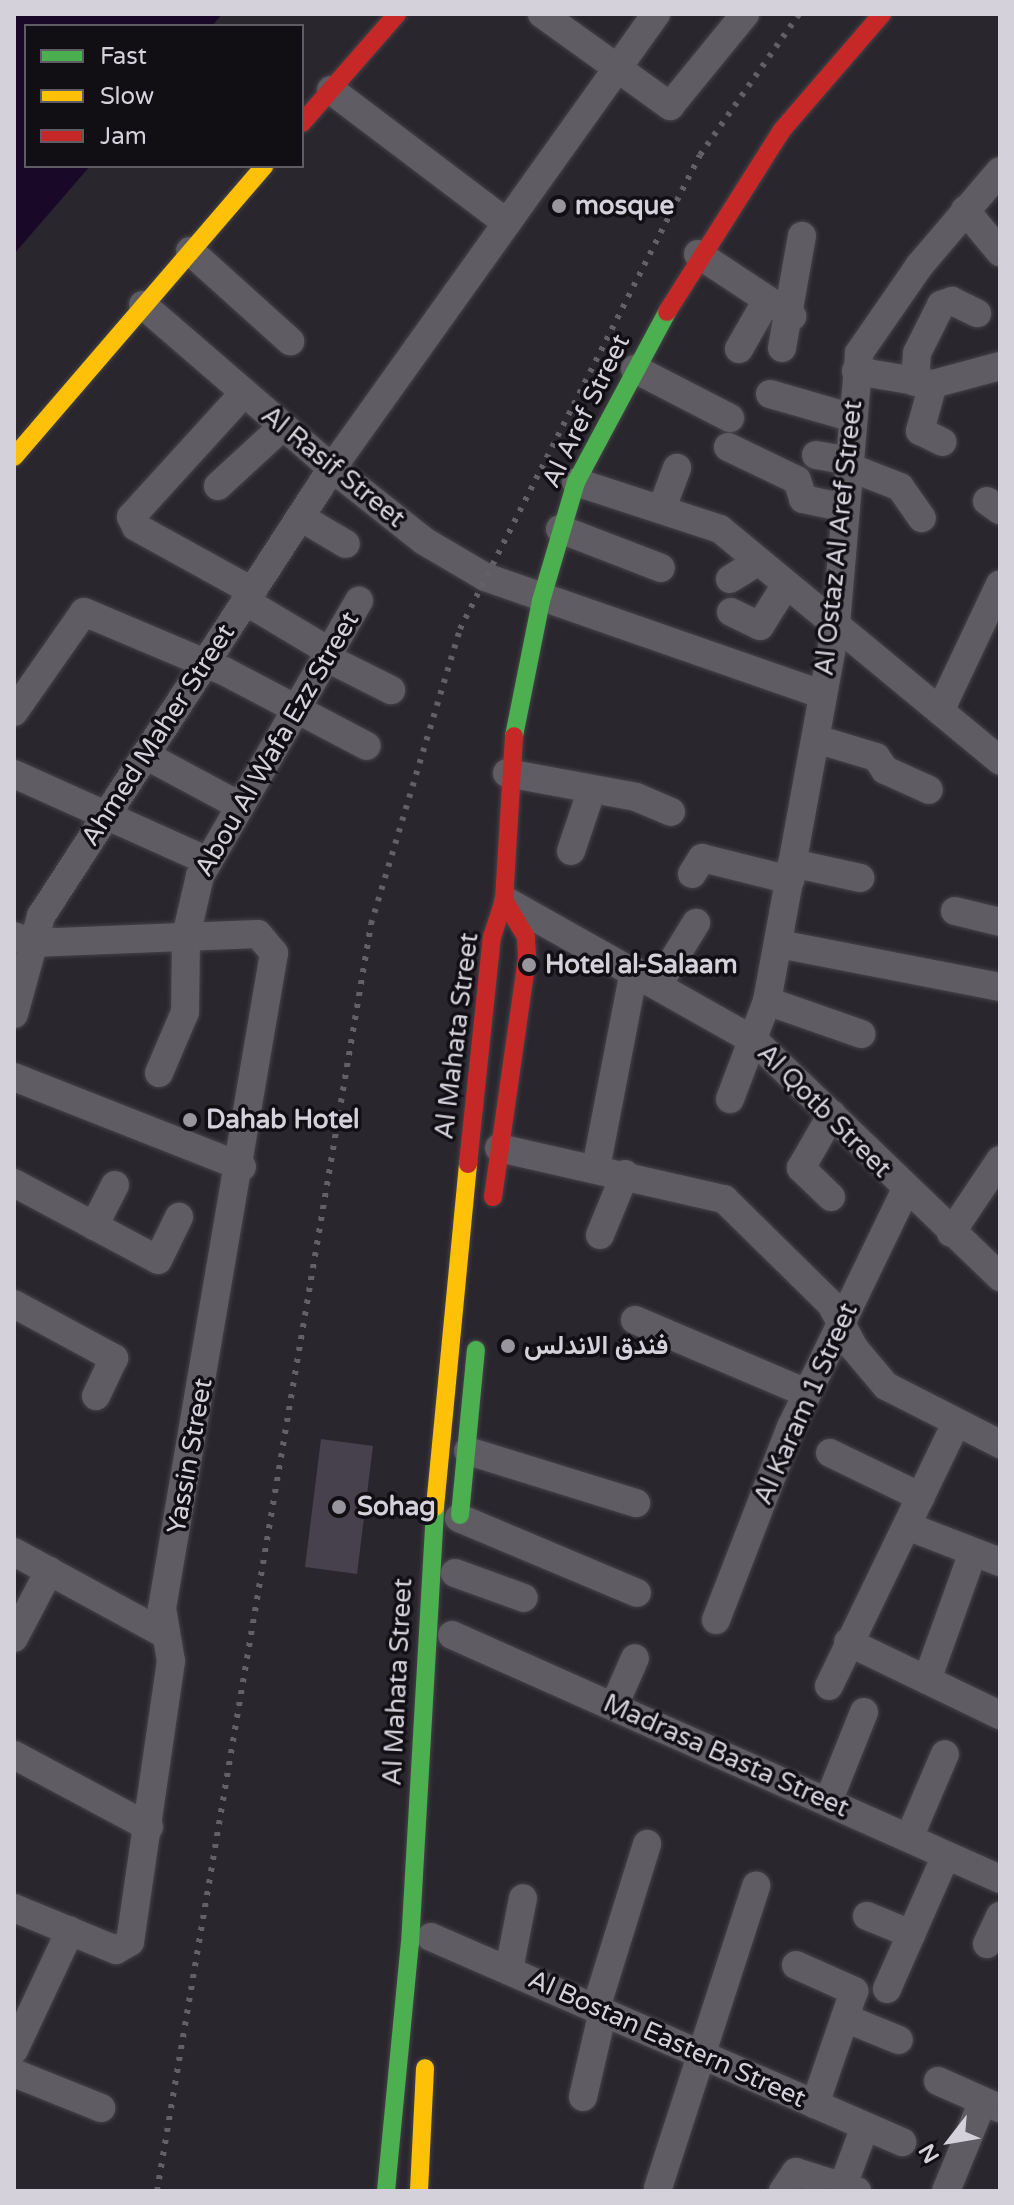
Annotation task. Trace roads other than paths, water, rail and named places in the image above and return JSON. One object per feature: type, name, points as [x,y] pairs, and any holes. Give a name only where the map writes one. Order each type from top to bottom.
[{"type":"street","points":[[304,88],[368,14]]},
{"type":"street","points":[[304,121],[397,14]]},
{"type":"street","points":[[542,14],[614,70],[675,104],[745,14]]},
{"type":"street","name":"Ahmed Maher Street","points":[[14,1014],[23,940],[332,468],[503,220],[656,14]]},
{"type":"street","name":"Al Aref Street","points":[[504,900],[507,773],[541,601],[576,482],[698,254],[782,130],[878,15]]},
{"type":"street","points":[[331,90],[503,220]]},
{"type":"street","points":[[14,457],[136,292],[234,168]]},
{"type":"street","points":[[14,425],[136,292],[190,251],[262,168]]},
{"type":"street","name":"Al Ostaz Al Aref Street","points":[[730,1099],[756,1042],[767,1001],[836,624],[856,371],[876,322],[1000,171]]},
{"type":"street","points":[[965,210],[1000,252]]},
{"type":"street","points":[[782,348],[792,316],[802,236]]},
{"type":"street","points":[[190,251],[290,341]]},
{"type":"street","points":[[698,254],[792,316]]},
{"type":"street","name":"Al Rasif Street","points":[[136,292],[243,394],[424,541],[541,601],[823,695]]},
{"type":"street","points":[[739,349],[767,300]]},
{"type":"street","points":[[943,442],[920,431],[924,383],[917,353],[941,305],[952,301],[977,313]]},
{"type":"street","points":[[856,371],[924,383],[1000,366]]},
{"type":"street","points":[[635,369],[730,418]]},
{"type":"street","points":[[243,394],[131,517],[136,527],[248,596],[327,654],[391,690]]},
{"type":"street","points":[[770,394],[853,418]]},
{"type":"street","points":[[218,486],[282,427]]},
{"type":"street","points":[[728,447],[797,480],[803,499],[846,508]]},
{"type":"street","points":[[816,455],[849,464],[900,487],[922,518]]},
{"type":"street","points":[[662,508],[677,468]]},
{"type":"street","points":[[576,482],[720,529],[756,563],[836,624],[1000,761]]},
{"type":"street","points":[[300,517],[346,544]]},
{"type":"street","points":[[560,529],[661,568]]},
{"type":"street","points":[[730,579],[756,563]]},
{"type":"street","points":[[940,711],[1000,584]]},
{"type":"street","points":[[731,612],[760,626],[785,586]]},
{"type":"street","name":"Abou Al Wafa Ezz Street","points":[[159,1073],[185,1012],[186,936],[208,861],[359,601]]},
{"type":"street","points":[[14,712],[84,612],[204,664],[367,746]]},
{"type":"street","points":[[816,739],[876,757],[885,770],[929,790]]},
{"type":"street","points":[[145,755],[240,806]]},
{"type":"street","points":[[507,773],[592,789],[671,812]]},
{"type":"street","points":[[14,774],[208,861]]},
{"type":"street","points":[[571,851],[592,789]]},
{"type":"street","points":[[692,874],[702,858],[860,878]]},
{"type":"street","name":"Al Qotb Street","points":[[504,900],[756,1042],[832,1114],[905,1191],[1000,1277]]},
{"type":"street","name":"Al Mahata Street","points":[[490,1221],[527,958],[518,916],[504,900]]},
{"type":"street","name":"Al Mahata Street","points":[[386,2191],[410,1944],[440,1426],[492,937],[504,900]]},
{"type":"street","points":[[955,911],[1000,922]]},
{"type":"street","points":[[596,1168],[646,978],[696,923]]},
{"type":"street","name":"Yassin Street","points":[[70,1931],[116,1950],[130,1942],[171,1661],[162,1608],[242,1167],[274,953],[258,934],[186,936]]},
{"type":"street","points":[[23,940],[186,936]]},
{"type":"street","points":[[779,944],[1000,987]]},
{"type":"street","points":[[767,1001],[861,1034]]},
{"type":"street","points":[[14,1077],[242,1167]]},
{"type":"street","points":[[831,1197],[801,1168],[832,1114]]},
{"type":"street","points":[[499,1148],[701,1190],[745,1213],[841,1322],[886,1386],[1000,1444]]},
{"type":"street","points":[[600,1235],[625,1174]]},
{"type":"street","points":[[951,1233],[996,1175]]},
{"type":"street","points":[[14,1183],[158,1260],[179,1217]]},
{"type":"street","points":[[94,1226],[115,1185]]},
{"type":"street","name":"Al Karam 1 Street","points":[[716,1620],[806,1393],[905,1191]]},
{"type":"street","points":[[14,1304],[114,1358],[96,1396]]},
{"type":"street","points":[[635,1320],[806,1393]]},
{"type":"street","name":"Al Mahata Street","points":[[455,1581],[478,1325]]},
{"type":"street","points":[[829,1686],[956,1423]]},
{"type":"street","points":[[468,1451],[636,1503]]},
{"type":"street","points":[[830,1453],[921,1497]]},
{"type":"street","points":[[459,1518],[637,1593]]},
{"type":"street","points":[[907,1526],[1000,1562]]},
{"type":"street","points":[[14,1552],[166,1635]]},
{"type":"street","points":[[927,1680],[973,1552]]},
{"type":"street","points":[[14,1638],[49,1571]]},
{"type":"street","points":[[455,1581],[524,1598]]},
{"type":"street","name":"Madrasa Basta Street","points":[[451,1635],[946,1855],[998,1873]]},
{"type":"street","points":[[848,1642],[1000,1715]]},
{"type":"street","points":[[614,1706],[635,1658]]},
{"type":"street","points":[[828,1802],[864,1712]]},
{"type":"street","points":[[909,1838],[945,1754]]},
{"type":"street","points":[[14,1755],[149,1827]]},
{"type":"street","points":[[430,1968],[440,1810]]},
{"type":"street","points":[[583,2097],[599,2010],[647,1844]]},
{"type":"street","points":[[887,1989],[946,1855]]},
{"type":"street","points":[[658,2188],[756,1886]]},
{"type":"street","points":[[509,1970],[523,1898]]},
{"type":"street","points":[[14,1908],[70,1931],[14,2050]]},
{"type":"street","points":[[867,1916],[911,1934]]},
{"type":"street","points":[[987,1944],[1000,1916]]},
{"type":"street","name":"Al Bostan Eastern Street","points":[[431,1937],[902,2142]]},
{"type":"street","points":[[796,1965],[852,1989],[815,2104]]},
{"type":"street","points":[[845,2018],[899,2040]]},
{"type":"street","points":[[426,2045],[427,2188]]},
{"type":"street","points":[[14,2073],[101,2108]]},
{"type":"street","points":[[938,2081],[992,2105],[946,2191]]},
{"type":"street","points":[[783,2191],[796,2172],[847,2190],[865,2126]]},
{"type":"railway","points":[[157,2191],[371,924],[460,629],[700,155],[799,14]]},
{"type":"place","name":"mosque","points":[[559,206]]},
{"type":"place","name":"Hotel al-Salaam","points":[[529,965]]},
{"type":"place","name":"Dahab Hotel","points":[[190,1120]]},
{"type":"place","name":"فندق الاندلس","points":[[508,1346]]},
{"type":"place","name":"Sohag","points":[[339,1507]]}]
